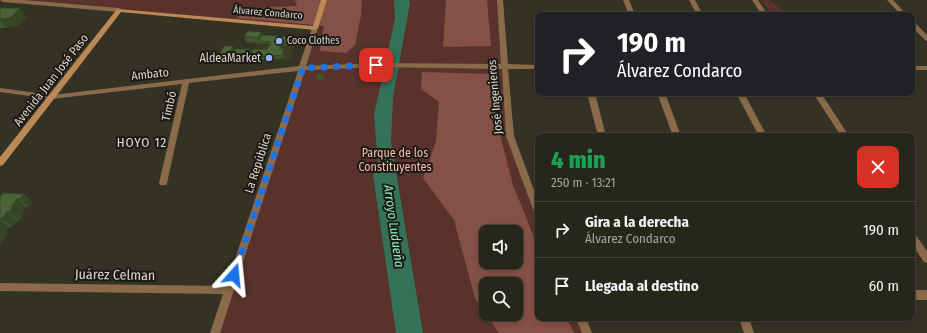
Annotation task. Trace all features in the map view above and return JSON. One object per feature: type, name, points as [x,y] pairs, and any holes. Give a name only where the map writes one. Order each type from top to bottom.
[{"type":"main road","name":"La República","points":[[315,28],[324,0]]},
{"type":"main road","name":"Álvarez Condarco","points":[[119,10],[315,28]]},
{"type":"main road","name":"Avenida Juan José Paso","points":[[0,163],[119,10]]},
{"type":"street","name":"Álvarez Condarco","points":[[3,0],[119,10]]},
{"type":"street","name":"José Ingenieros","points":[[500,0],[510,136],[535,204]]},
{"type":"street","points":[[626,0],[631,12]]},
{"type":"street","points":[[692,0],[698,12]]},
{"type":"street","points":[[755,0],[763,12]]},
{"type":"street","points":[[890,0],[901,12]]},
{"type":"street","points":[[915,26],[927,39]]},
{"type":"street","name":"La República","points":[[215,333],[315,28]]},
{"type":"street","points":[[303,68],[376,65],[535,68]]},
{"type":"street","name":"Ambato","points":[[0,90],[52,97],[303,68]]},
{"type":"street","points":[[915,68],[927,68]]},
{"type":"street","name":"Timbó","points":[[163,183],[186,82]]},
{"type":"street","points":[[592,96],[601,133]]},
{"type":"street","points":[[662,96],[675,133]]},
{"type":"street","points":[[742,96],[761,133]]},
{"type":"street","points":[[819,96],[843,133]]},
{"type":"street","points":[[915,241],[927,259]]},
{"type":"street","name":"Juárez Celman","points":[[0,287],[229,290]]},
{"type":"street","points":[[915,295],[927,295]]},
{"type":"street","points":[[582,321],[587,333]]},
{"type":"street","points":[[745,321],[749,333]]},
{"type":"shaded area","points":[[295,0],[362,0],[361,15],[355,45],[346,53],[320,51],[324,26],[237,18],[240,12],[268,7],[297,6]]},
{"type":"shaded area","points":[[446,0],[487,0],[491,46],[443,47]]},
{"type":"shaded area","points":[[261,35],[297,39],[290,59],[248,64]]},
{"type":"shaded area","points":[[422,72],[490,74],[497,123],[513,185],[535,240],[535,321],[568,321],[574,333],[499,333],[491,321],[523,321],[523,277],[479,277],[479,304],[475,298],[454,220],[423,178],[436,141],[439,102],[421,89]]},
{"type":"green space","name":"Parque de los Constituyentes","points":[[3,0],[500,0],[510,136],[535,204],[535,321],[582,321],[587,333],[215,333],[315,28]]},
{"type":"green space","points":[[761,0],[769,0],[785,12],[770,12]]},
{"type":"water","name":"Arroyo Ludueña","points":[[394,0],[409,0],[410,3],[393,97],[391,142],[423,333],[396,333],[373,175],[378,164],[374,115],[395,19]]},
{"type":"building","points":[[0,8],[20,8],[10,18],[0,19]]},
{"type":"building","points":[[248,31],[261,32],[258,38],[244,36]]},
{"type":"building","points":[[262,35],[291,37],[288,43],[283,43],[279,49],[283,48],[283,55],[248,58],[252,50],[267,49],[271,42],[259,41]]},
{"type":"building","points":[[224,46],[233,46],[227,57],[218,57]]},
{"type":"building","points":[[234,49],[250,49],[247,55],[230,56]]},
{"type":"building","points":[[323,74],[323,77],[316,77],[316,75]]},
{"type":"building","points":[[3,193],[24,194],[20,199],[17,199],[9,212],[7,212],[2,219],[0,219],[0,196]]},
{"type":"place","name":"Coco Clothes","points":[[279,41]]},
{"type":"place","name":"AldeaMarket","points":[[269,58]]},
{"type":"district","name":"HOYO 12","points":[[142,142]]},
{"type":"route","points":[[234,275],[303,68],[376,65]]}]
